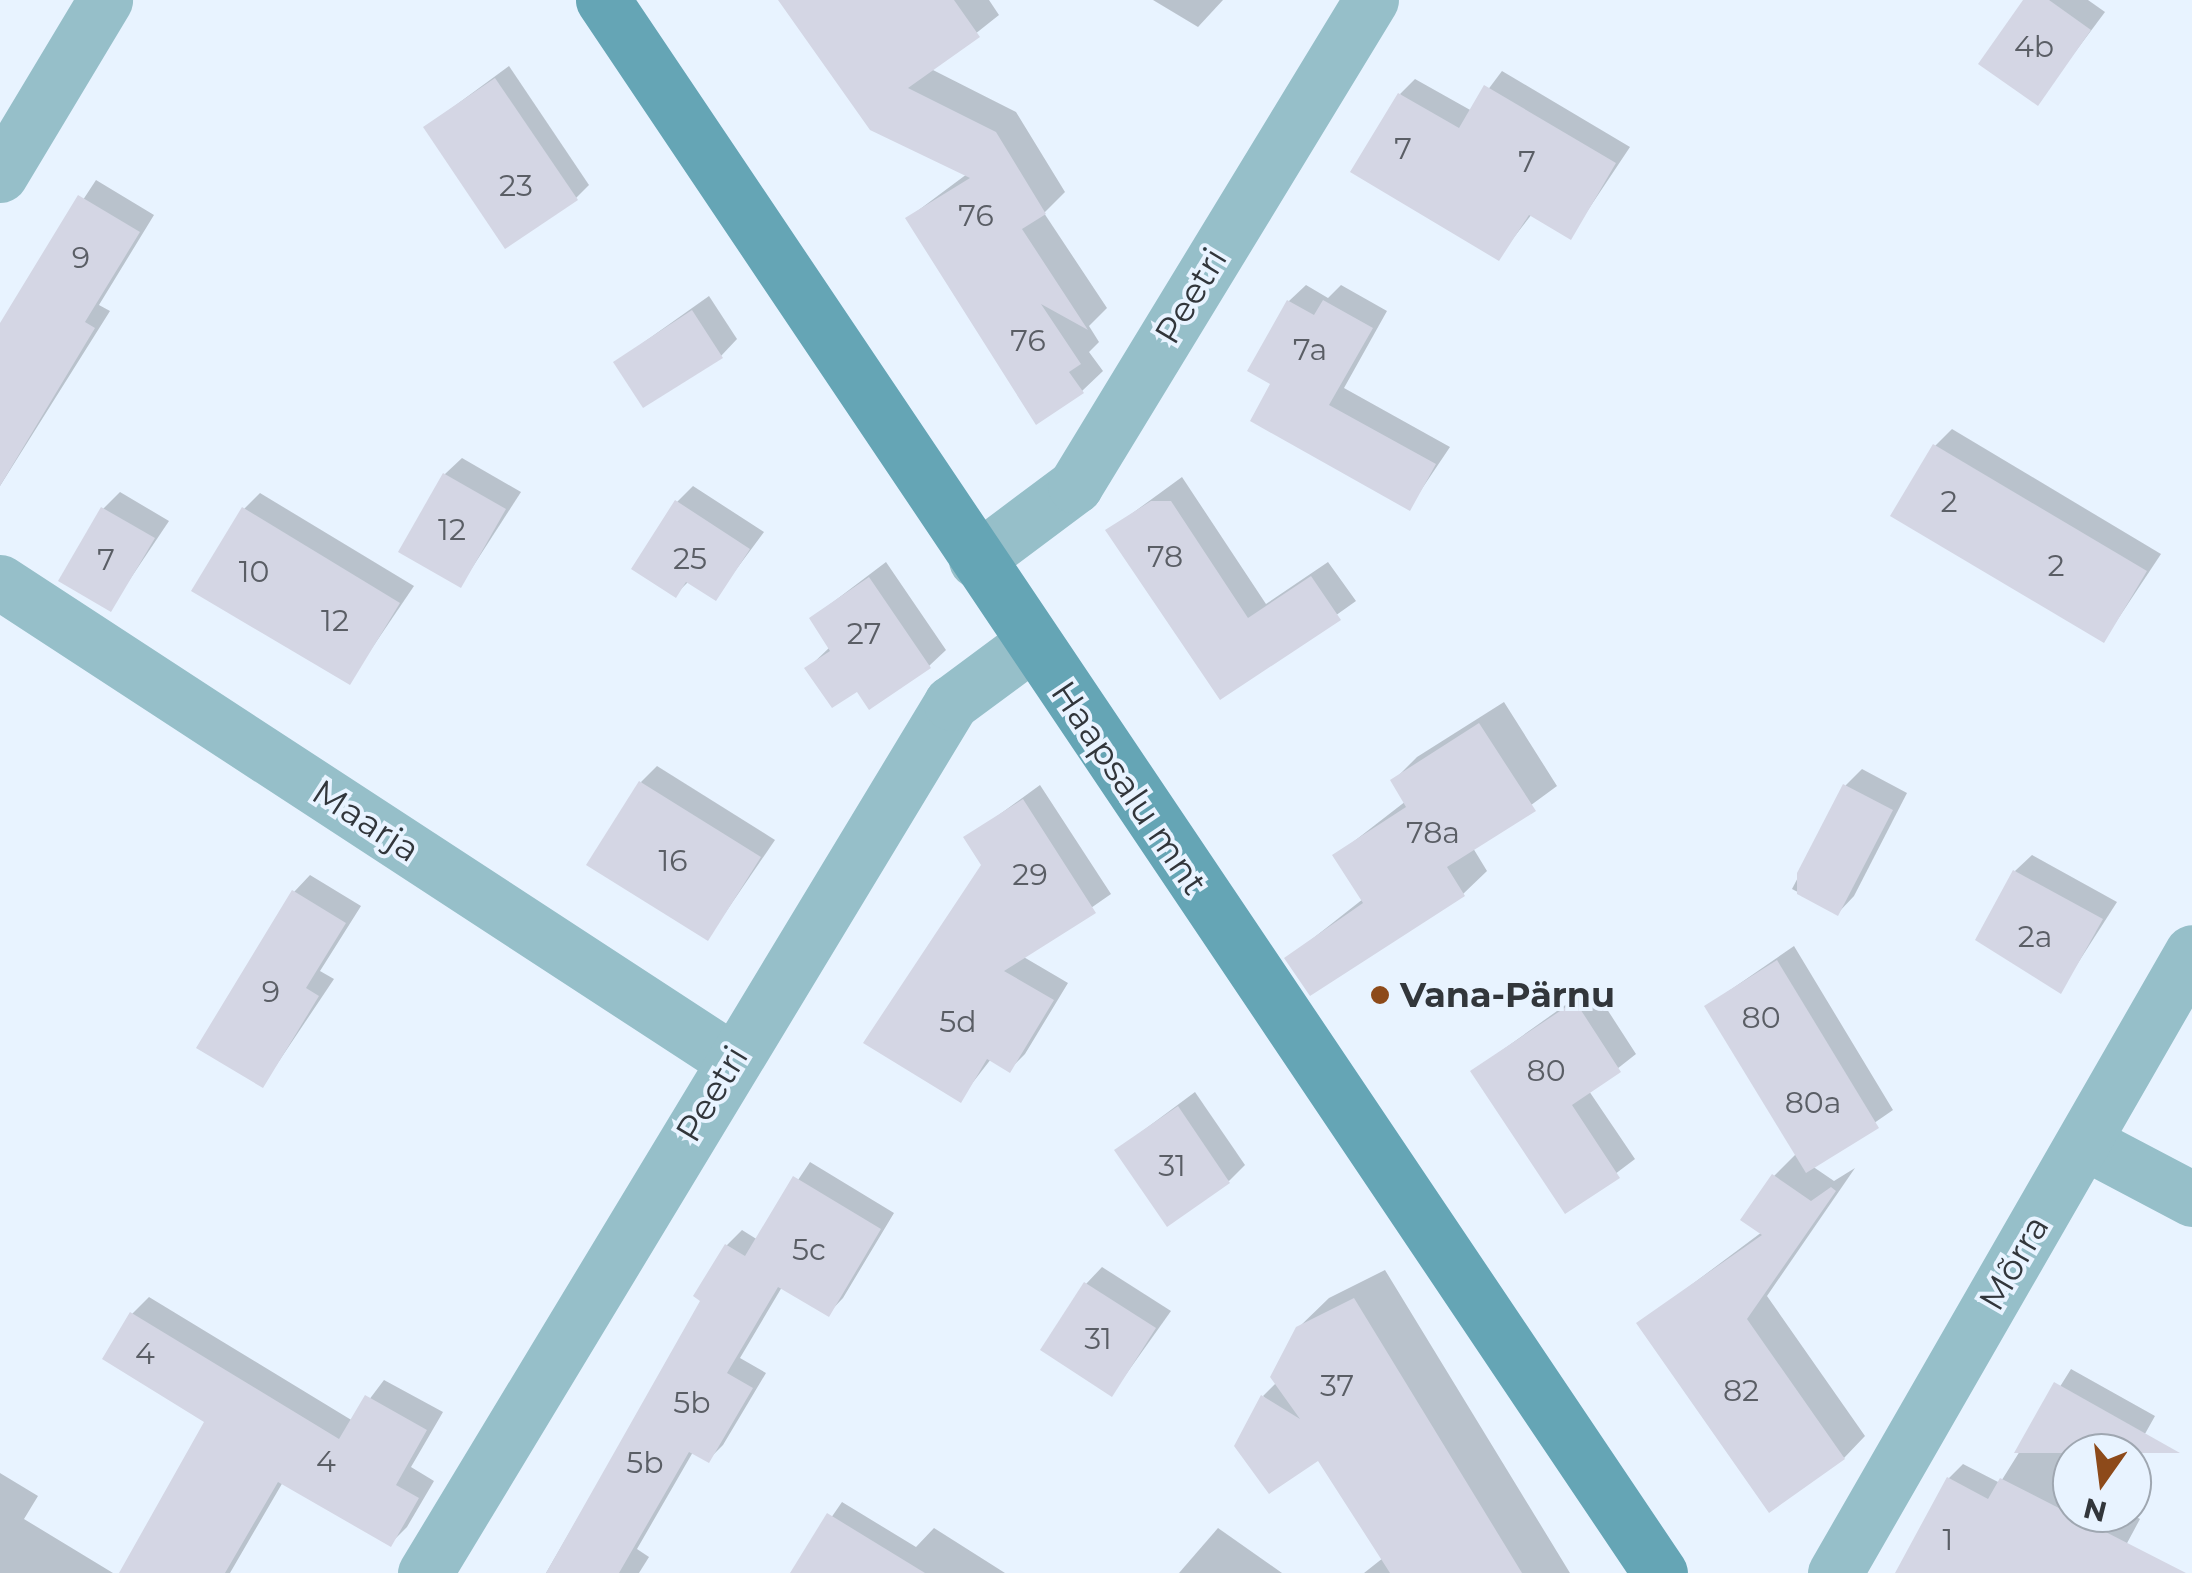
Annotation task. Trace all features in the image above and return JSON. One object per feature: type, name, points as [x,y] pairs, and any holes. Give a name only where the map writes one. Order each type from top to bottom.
[{"type":"main road","name":"Haapsalu mnt","points":[[603,0],[1660,1573]]},
{"type":"street","points":[[0,175],[104,0]]},
{"type":"street","name":"Peetri","points":[[976,560],[1076,486],[1370,0]]},
{"type":"street","name":"Maarja","points":[[0,582],[732,1060]]},
{"type":"street","name":"Peetri","points":[[425,1573],[951,703],[1032,643]]},
{"type":"street","name":"Mõrra","points":[[1834,1573],[2192,952]]},
{"type":"street","points":[[2084,1142],[2192,1199]]},
{"type":"building","points":[[778,0],[954,0],[980,37],[908,88],[996,132],[1046,214],[1022,229],[1088,330],[1041,304],[1081,364],[1069,372],[1084,393],[1036,425],[905,218],[970,178],[870,130]]},
{"type":"building","points":[[2023,0],[2049,0],[2091,30],[2038,106],[1978,64]]},
{"type":"building","points":[[495,78],[578,200],[505,249],[423,127]]},
{"type":"building","points":[[1484,85],[1616,163],[1571,240],[1529,215],[1499,261],[1350,172],[1398,93],[1459,128]]},
{"type":"building","points":[[78,195],[140,232],[85,322],[95,328],[0,486],[0,323]]},
{"type":"building","points":[[1287,300],[1314,315],[1323,300],[1373,328],[1329,405],[1436,464],[1410,511],[1250,421],[1270,384],[1247,371]]},
{"type":"building","points":[[692,310],[723,358],[643,408],[613,362]]},
{"type":"building","points":[[1933,444],[2147,571],[2104,643],[1890,516]]},
{"type":"building","points":[[443,473],[506,509],[461,588],[398,552]]},
{"type":"building","points":[[675,500],[750,549],[716,601],[686,582],[676,598],[631,569]]},
{"type":"building","points":[[1151,501],[1171,501],[1248,618],[1311,576],[1341,620],[1220,700],[1105,530]]},
{"type":"building","points":[[101,507],[155,538],[111,612],[58,581]]},
{"type":"building","points":[[242,507],[400,603],[350,685],[191,591]]},
{"type":"building","points":[[869,577],[931,668],[869,710],[857,692],[832,708],[804,668],[830,651],[809,618]]},
{"type":"building","points":[[1479,723],[1536,811],[1447,867],[1465,896],[1310,996],[1284,958],[1363,903],[1332,855],[1406,807],[1390,780]]},
{"type":"building","points":[[639,781],[761,857],[708,941],[586,865]]},
{"type":"building","points":[[1843,784],[1893,810],[1838,916],[1797,894],[1797,873]]},
{"type":"building","points":[[1023,799],[1096,913],[1004,971],[1054,1000],[1010,1073],[987,1059],[961,1103],[863,1043],[981,865],[963,837]]},
{"type":"building","points":[[2013,870],[2103,919],[2061,994],[1975,940]]},
{"type":"building","points":[[292,890],[346,923],[306,988],[319,996],[263,1088],[196,1048]]},
{"type":"building","points":[[1777,960],[1879,1128],[1806,1173],[1704,1006]]},
{"type":"building","points":[[1575,1001],[1621,1072],[1572,1105],[1620,1178],[1565,1214],[1470,1071]]},
{"type":"building","points":[[1178,1106],[1230,1183],[1167,1227],[1114,1150]]},
{"type":"building","points":[[1772,1174],[1811,1201],[1831,1187],[1836,1191],[1747,1319],[1845,1459],[1769,1513],[1636,1323],[1762,1235],[1740,1220]]},
{"type":"building","points":[[793,1176],[881,1229],[829,1317],[778,1287],[727,1373],[753,1388],[709,1463],[689,1452],[619,1573],[546,1573],[700,1301],[693,1296],[725,1244],[745,1256]]},
{"type":"building","points":[[1084,1282],[1156,1328],[1112,1397],[1040,1350]]},
{"type":"building","points":[[1354,1298],[1522,1573],[1390,1573],[1318,1461],[1269,1494],[1234,1446],[1261,1395],[1300,1419],[1270,1377],[1296,1327]]},
{"type":"building","points":[[130,1312],[339,1439],[365,1395],[427,1430],[396,1485],[419,1498],[391,1547],[278,1482],[225,1573],[119,1573],[204,1422],[102,1359]]},
{"type":"building","points":[[2054,1382],[2145,1433],[2052,1433],[2052,1453],[2014,1453]]},
{"type":"building","points":[[2152,1437],[2180,1453],[2152,1453]]},
{"type":"building","points":[[1947,1477],[1988,1499],[2000,1478],[2052,1505],[2052,1533],[2108,1533],[2186,1573],[1895,1573]]},
{"type":"building","points":[[827,1513],[925,1573],[790,1573]]},
{"type":"place","name":"Vana-Pärnu","points":[[1380,995]]}]
